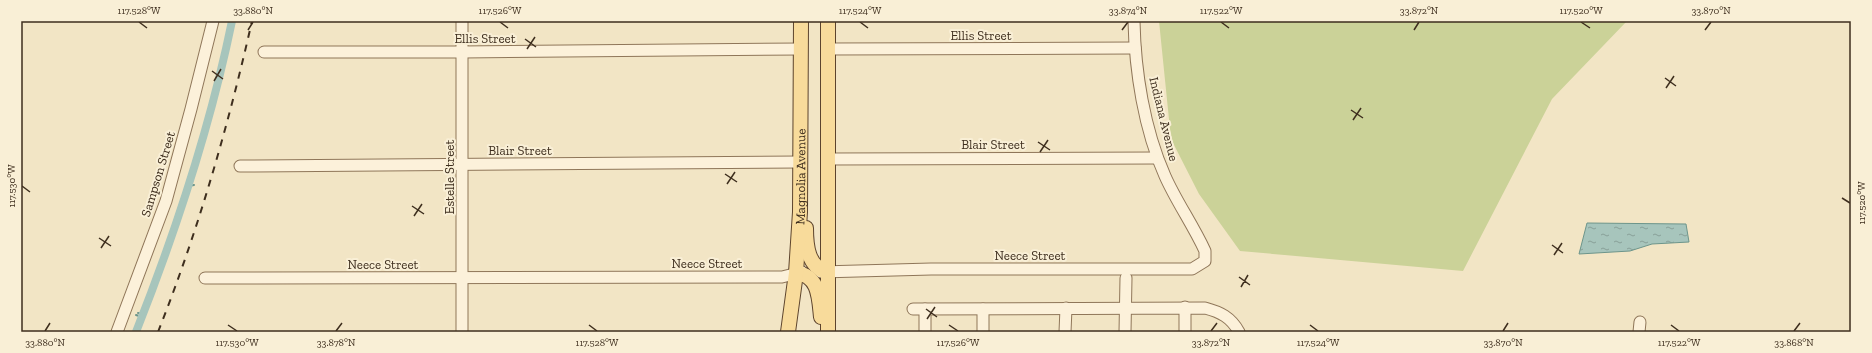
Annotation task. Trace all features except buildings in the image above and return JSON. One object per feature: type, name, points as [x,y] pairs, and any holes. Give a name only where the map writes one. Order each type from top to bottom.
[{"type":"main road","name":"Magnolia Avenue","points":[[788,332],[796,272],[801,180],[801,21]]},
{"type":"main road","points":[[823,21],[828,49]]},
{"type":"main road","points":[[828,21],[828,332]]},
{"type":"main road","points":[[801,180],[806,233],[811,260],[818,269],[827,272]]},
{"type":"main road","points":[[796,272],[811,278],[814,284],[818,296],[823,332]]},
{"type":"street","name":"Sampson Street","points":[[117,332],[166,201],[192,109],[213,21]]},
{"type":"street","name":"Estelle Street","points":[[462,21],[462,332]]},
{"type":"street","name":"Indiana Avenue","points":[[1134,21],[1135,48],[1139,80],[1157,158],[1171,188],[1205,251],[1205,261]]},
{"type":"street","name":"Ellis Street","points":[[828,49],[1135,48]]},
{"type":"street","name":"Ellis Street","points":[[264,52],[801,49]]},
{"type":"street","name":"Blair Street","points":[[829,159],[1157,158]]},
{"type":"street","name":"Blair Street","points":[[240,166],[800,162]]},
{"type":"street","name":"Neece Street","points":[[205,278],[782,277],[796,272],[931,269],[1192,269],[1205,261]]},
{"type":"street","points":[[1125,332],[1124,308],[1126,278]]},
{"type":"street","points":[[1185,307],[1185,332]]},
{"type":"street","points":[[925,332],[919,309],[1185,307],[1205,308],[1221,313],[1234,323],[1239,332]]},
{"type":"street","points":[[1065,332],[1066,308]]},
{"type":"street","points":[[983,309],[983,332]]},
{"type":"green space","points":[[1159,21],[1627,21],[1552,99],[1463,271],[1240,251],[1199,194],[1171,139]]},
{"type":"water","points":[[1587,223],[1686,224],[1689,242],[1652,244],[1630,251],[1579,254]]},
{"type":"waterway","points":[[136,332],[165,256],[191,179],[203,140],[232,21]]},
{"type":"waterway","points":[[188,186],[194,185]]},
{"type":"waterway","points":[[138,313],[143,314]]},
{"type":"waterway","points":[[136,315],[142,317]]},
{"type":"railway","points":[[158,332],[173,294],[211,178],[233,100],[252,21]]}]
